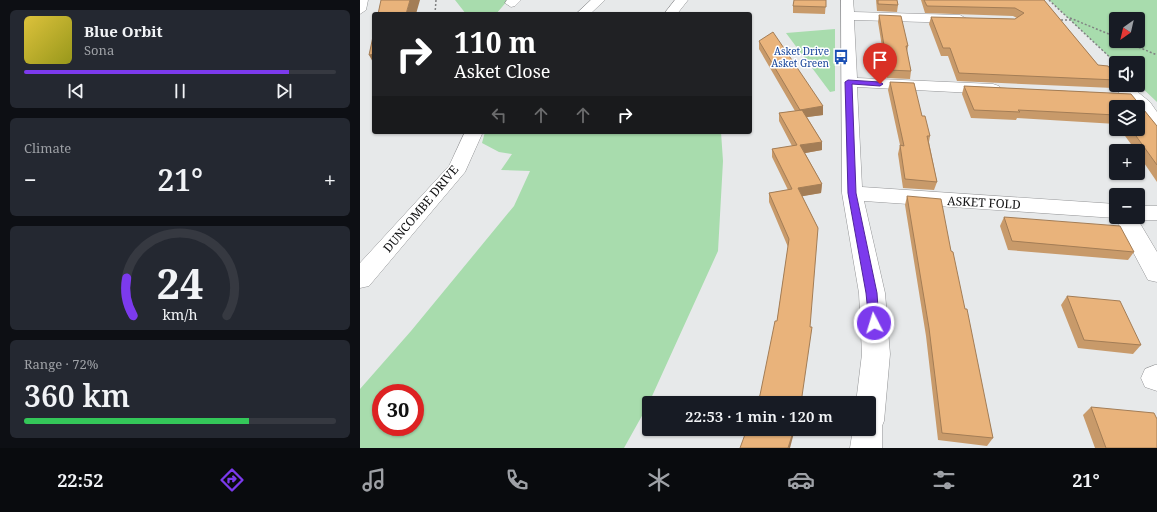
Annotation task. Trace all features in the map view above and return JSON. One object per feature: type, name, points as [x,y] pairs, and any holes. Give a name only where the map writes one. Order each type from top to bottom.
[{"type":"street","points":[[360,10],[362,0]]},
{"type":"street","points":[[584,12],[599,0]]},
{"type":"street","points":[[671,12],[677,0]]},
{"type":"street","points":[[872,396],[876,354],[872,293],[852,193],[847,8],[974,20]]},
{"type":"street","points":[[848,82],[1005,90]]},
{"type":"street","points":[[1107,95],[1126,91],[1144,106],[1157,124]]},
{"type":"street","name":"DUNCOMBE DRIVE","points":[[360,279],[421,212],[458,168],[472,134]]},
{"type":"street","name":"ASKET FOLD","points":[[852,193],[1109,211]]},
{"type":"street","points":[[1145,213],[1157,213]]},
{"type":"street","points":[[1129,224],[1157,273]]},
{"type":"street","points":[[866,448],[867,436]]},
{"type":"path","points":[[435,12],[436,0]]},
{"type":"path","points":[[1049,0],[1109,56]]},
{"type":"path","points":[[1068,17],[1109,35]]},
{"type":"path","points":[[1051,19],[1071,20]]},
{"type":"path","points":[[1140,48],[1157,55]]},
{"type":"green space","points":[[455,0],[508,0],[498,12],[464,12]]},
{"type":"green space","points":[[1049,0],[1157,0],[1157,102],[1145,91],[1145,56],[1109,56]]},
{"type":"green space","points":[[835,29],[835,91],[830,92],[786,33]]},
{"type":"green space","points":[[484,134],[721,134],[723,161],[718,251],[652,396],[642,396],[642,416],[624,448],[360,448],[360,389],[411,331],[514,206],[530,171],[501,170],[512,154],[499,152],[482,143]]},
{"type":"building","points":[[381,0],[410,0],[407,12],[378,12]]},
{"type":"building","points":[[794,0],[826,0],[826,7],[793,6]]},
{"type":"building","points":[[878,0],[897,0],[898,5],[878,4]]},
{"type":"building","points":[[924,0],[1044,0],[1098,65],[1108,66],[1109,80],[959,73],[950,48],[943,48],[931,17],[1015,19],[1024,13],[1015,8],[927,6]]},
{"type":"building","points":[[879,15],[901,16],[908,46],[906,46],[911,71],[888,70]]},
{"type":"building","points":[[773,32],[823,106],[800,110],[759,41]]},
{"type":"building","points":[[372,41],[372,54],[369,55]]},
{"type":"building","points":[[890,82],[914,83],[922,116],[925,116],[930,136],[927,136],[937,182],[905,179],[900,145],[904,146]]},
{"type":"building","points":[[964,86],[1131,94],[1136,100],[1109,100],[1109,115],[1018,110],[1020,112],[974,110]]},
{"type":"building","points":[[802,110],[822,142],[800,145],[822,184],[798,188],[818,228],[810,327],[812,327],[802,396],[760,396],[775,321],[777,321],[789,239],[769,193],[792,189],[772,149],[797,145],[779,113]]},
{"type":"building","points":[[1145,111],[1157,126],[1157,165],[1145,148],[1145,144],[1142,144],[1136,136],[1145,136]]},
{"type":"building","points":[[907,196],[941,199],[951,251],[953,252],[965,309],[967,309],[993,438],[942,433],[929,328]]},
{"type":"building","points":[[1004,217],[1120,226],[1134,252],[1012,241]]},
{"type":"building","points":[[1067,296],[1120,301],[1141,345],[1084,340]]},
{"type":"building","points":[[1091,407],[1154,413],[1157,419],[1157,448],[1106,448]]},
{"type":"building","points":[[744,436],[792,436],[788,448],[740,448]]},
{"type":"place","name":"Asket Drive Asket Green","points":[[841,57]]},
{"type":"route","points":[[874,323],[872,293],[852,193],[852,152],[848,82],[880,84]]}]
